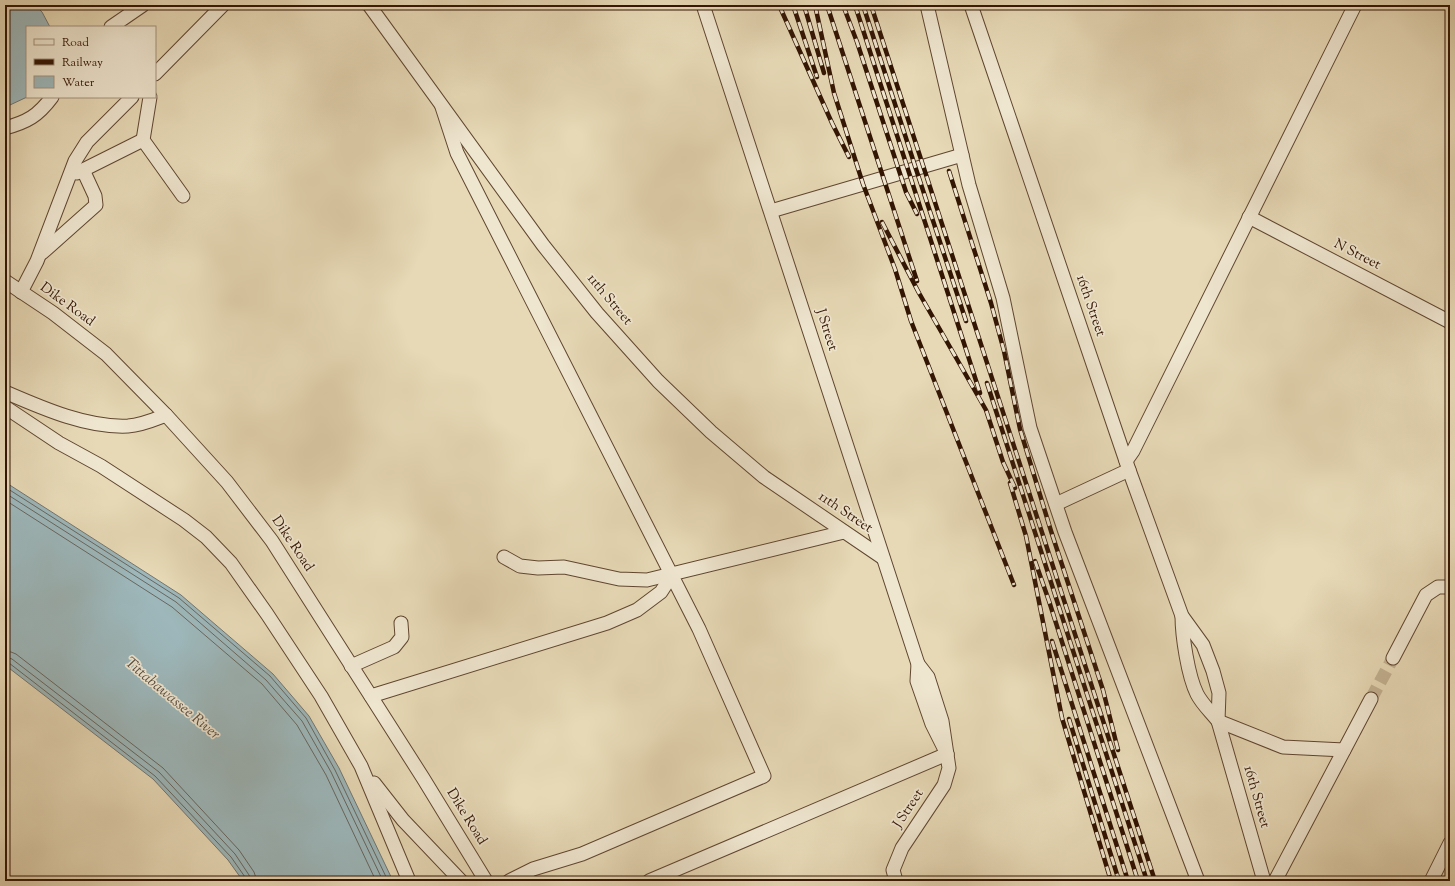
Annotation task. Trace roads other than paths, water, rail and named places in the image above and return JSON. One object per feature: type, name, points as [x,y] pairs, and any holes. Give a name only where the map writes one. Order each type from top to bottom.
[{"type":"lane","points":[[112,26],[143,5]]},
{"type":"lane","points":[[156,73],[223,5]]},
{"type":"lane","name":"11th Street","points":[[369,5],[543,245],[597,313],[658,381],[711,432],[764,477],[883,558]]},
{"type":"lane","name":"J Street","points":[[703,5],[918,664],[917,681],[932,724],[947,754],[949,768],[944,785],[902,848],[893,870],[896,881]]},
{"type":"lane","points":[[927,5],[969,185],[1003,298],[1030,428],[1065,532],[1198,881]]},
{"type":"lane","name":"16th Street","points":[[971,5],[1127,465],[1182,616],[1203,645],[1213,671],[1219,693],[1218,721],[1264,881]]},
{"type":"lane","points":[[1056,504],[1127,465],[1354,5]]},
{"type":"lane","points":[[5,128],[23,123],[43,109],[51,98]]},
{"type":"lane","points":[[21,292],[40,254],[74,161],[87,142],[131,98]]},
{"type":"lane","points":[[150,98],[143,140],[183,196]]},
{"type":"lane","points":[[442,107],[457,153],[699,629],[764,776],[582,854],[533,869],[509,881]]},
{"type":"lane","points":[[68,178],[143,140]]},
{"type":"lane","points":[[770,211],[962,155]]},
{"type":"lane","points":[[40,254],[96,205],[95,196],[83,170]]},
{"type":"lane","name":"N Street","points":[[1249,217],[1450,322]]},
{"type":"lane","name":"Dike Road","points":[[5,281],[53,313],[106,354],[166,415],[228,482],[272,541],[427,784],[486,881]]},
{"type":"lane","points":[[5,392],[55,412],[88,422],[109,426],[128,426],[148,423],[166,415]]},
{"type":"lane","points":[[5,407],[59,443],[101,466],[184,520],[206,537],[231,563],[267,614],[321,696],[361,766],[409,881]]},
{"type":"lane","points":[[504,557],[520,566],[538,568],[564,567],[618,579],[647,580],[844,532]]},
{"type":"lane","points":[[371,696],[608,623],[637,610],[661,592],[672,575]]},
{"type":"lane","points":[[1393,658],[1426,596],[1438,587],[1450,587]]},
{"type":"lane","name":"16th Street","points":[[1182,616],[1182,633],[1192,679],[1198,694],[1218,721]]},
{"type":"lane","points":[[351,666],[394,647],[402,637],[402,623]]},
{"type":"lane","points":[[1275,881],[1371,699]]},
{"type":"lane","points":[[1218,721],[1283,747],[1344,750]]},
{"type":"lane","points":[[649,881],[947,754]]},
{"type":"lane","points":[[361,766],[403,820],[461,881]]},
{"type":"lane","points":[[1431,881],[1450,843]]},
{"type":"water","points":[[5,5],[35,5],[42,12],[49,26],[26,26],[26,97],[5,106]]},
{"type":"water","name":"Tittabawassee River","points":[[5,482],[181,595],[273,674],[309,716],[339,768],[393,881],[243,881],[228,860],[153,779],[5,665]]},
{"type":"tunnel","points":[[1371,699],[1393,658]]},
{"type":"railway","points":[[779,5],[832,123],[849,157]]},
{"type":"railway","points":[[793,5],[817,77]]},
{"type":"railway","points":[[804,5],[824,73]]},
{"type":"railway","points":[[815,5],[834,93],[863,184],[895,269],[911,321],[1014,585]]},
{"type":"railway","points":[[827,5],[917,281]]},
{"type":"railway","points":[[843,5],[857,42],[906,192],[917,214]]},
{"type":"railway","points":[[855,5],[980,393]]},
{"type":"railway","points":[[863,5],[966,321]]},
{"type":"railway","points":[[871,5],[1155,881]]},
{"type":"railway","points":[[949,171],[991,303],[1004,351],[1020,429],[1051,531],[1103,690],[1118,750]]},
{"type":"railway","points":[[882,222],[919,293],[986,410],[1003,462],[1015,488]]},
{"type":"railway","points":[[987,383],[1147,881]]},
{"type":"railway","points":[[1010,483],[1026,536],[1062,718],[1111,881]]},
{"type":"railway","points":[[1035,561],[1138,881]]},
{"type":"railway","points":[[1052,641],[1128,881]]},
{"type":"railway","points":[[1069,719],[1119,881]]}]
